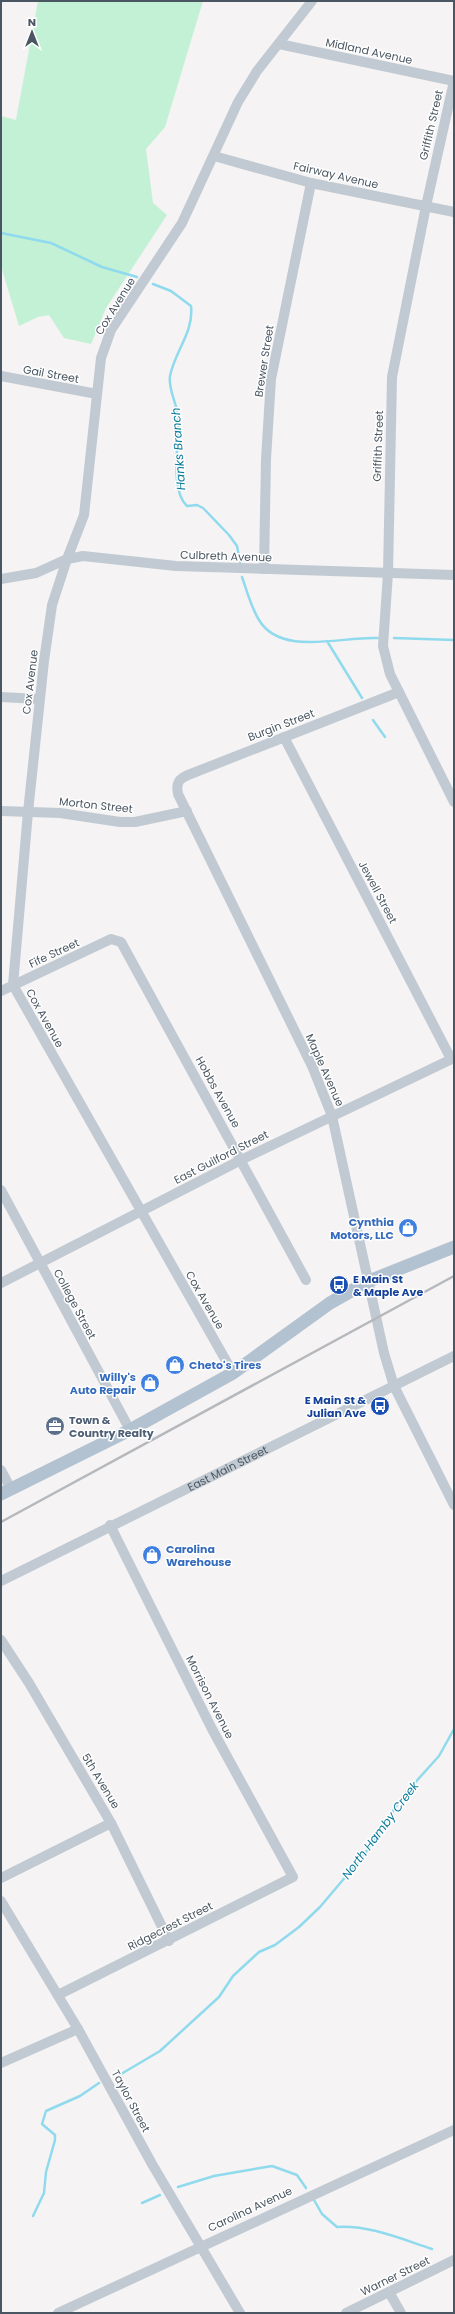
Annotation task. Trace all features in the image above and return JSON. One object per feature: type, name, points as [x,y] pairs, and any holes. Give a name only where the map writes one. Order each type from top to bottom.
[{"type":"main road","points":[[6,1491],[130,1430],[233,1373],[330,1303],[369,1281],[454,1247]]},
{"type":"street","name":"Cox Avenue","points":[[233,1373],[13,985],[39,700],[52,605],[67,559],[84,516],[101,358],[111,330],[182,223],[238,102],[257,71],[312,1]]},
{"type":"street","name":"Midland Avenue","points":[[279,44],[454,81]]},
{"type":"street","name":"Griffith Street","points":[[454,81],[426,206],[392,377],[388,573],[383,646],[386,665],[454,802]]},
{"type":"street","name":"Fairway Avenue","points":[[214,156],[311,183],[454,212]]},
{"type":"street","name":"Brewer Street","points":[[264,569],[266,459],[271,379],[311,183]]},
{"type":"street","name":"Gail Street","points":[[1,376],[97,394]]},
{"type":"street","name":"Culbreth Avenue","points":[[1,579],[36,573],[67,559],[83,556],[176,566],[454,575]]},
{"type":"street","name":"Burgin Street","points":[[177,785],[180,778],[399,692]]},
{"type":"street","points":[[1,697],[39,700]]},
{"type":"street","name":"Jewell Street","points":[[284,737],[453,1058]]},
{"type":"street","name":"Maple Avenue","points":[[177,785],[178,794],[312,1066],[332,1116],[384,1353],[394,1386],[454,1505]]},
{"type":"street","name":"Morton Street","points":[[1,811],[60,813],[120,822],[135,822],[187,811]]},
{"type":"street","name":"Fife Street","points":[[1,991],[111,939],[117,939]]},
{"type":"street","name":"Hobbs Avenue","points":[[117,939],[121,942],[306,1280]]},
{"type":"street","name":"East Guilford Street","points":[[1,1283],[241,1160],[453,1058]]},
{"type":"street","name":"College Street","points":[[1,1190],[130,1430]]},
{"type":"street","name":"East Main Street","points":[[1,1581],[110,1525],[454,1356]]},
{"type":"street","points":[[1,1470],[6,1491]]},
{"type":"street","name":"Morrison Avenue","points":[[110,1525],[157,1621],[229,1760],[293,1877]]},
{"type":"street","name":"5th Avenue","points":[[1,1640],[111,1823],[169,1941]]},
{"type":"street","points":[[1,1878],[111,1823]]},
{"type":"street","name":"Ridgecrest Street","points":[[58,1995],[169,1941],[293,1877]]},
{"type":"street","name":"Taylor Street","points":[[1,1901],[78,2029],[152,2164],[240,2313]]},
{"type":"street","points":[[1,2063],[78,2029]]},
{"type":"street","name":"Carolina Avenue","points":[[58,2313],[201,2245],[454,2130]]},
{"type":"street","name":"Warner Street","points":[[346,2313],[454,2260]]},
{"type":"street","points":[[389,2292],[400,2313]]},
{"type":"green space","points":[[38,1],[203,1],[165,127],[146,149],[153,203],[167,215],[106,308],[91,344],[64,338],[49,315],[38,317],[19,326],[1,266],[1,116],[16,120]]},
{"type":"waterway","name":"Hanks Branch","points":[[1,233],[51,243],[102,267],[137,277]]},
{"type":"waterway","name":"Hanks Branch","points":[[153,284],[171,291],[191,306],[190,324],[172,367],[170,376],[170,386],[178,417],[176,464],[178,489],[187,506],[197,505],[203,508],[229,535],[237,546],[240,562]]},
{"type":"waterway","name":"Hanks Branch","points":[[242,577],[251,604],[259,620],[269,631],[282,638],[313,642],[378,638]]},
{"type":"waterway","name":"Hanks Branch","points":[[394,638],[454,640]]},
{"type":"waterway","points":[[327,641],[362,698]]},
{"type":"waterway","points":[[373,720],[385,737]]},
{"type":"waterway","name":"North Hamby Creek","points":[[116,2077],[160,2051],[219,1997],[233,1976],[259,1952],[275,1945],[299,1927],[320,1907],[364,1855],[403,1796],[439,1756],[454,1729]]},
{"type":"waterway","name":"North Hamby Creek","points":[[33,2216],[44,2193],[46,2172],[55,2140],[55,2135],[42,2124],[46,2111],[80,2096],[99,2083]]},
{"type":"waterway","points":[[178,2187],[214,2176],[272,2166],[297,2175],[306,2188]]},
{"type":"waterway","points":[[142,2203],[160,2195]]},
{"type":"waterway","points":[[314,2200],[322,2214],[337,2227],[373,2230],[432,2249]]},
{"type":"railway","points":[[1,1522],[454,1276]]},
{"type":"place","name":"Cynthia Motors, LLC","points":[[408,1228]]},
{"type":"place","name":"E Main St & Maple Ave","points":[[339,1285]]},
{"type":"place","name":"Cheto's Tires","points":[[175,1365]]},
{"type":"place","name":"Willy's Auto Repair","points":[[150,1383]]},
{"type":"place","name":"E Main St & Julian Ave","points":[[380,1406]]},
{"type":"place","name":"Town & Country Realty","points":[[55,1426]]},
{"type":"place","name":"Carolina Warehouse","points":[[152,1555]]}]
